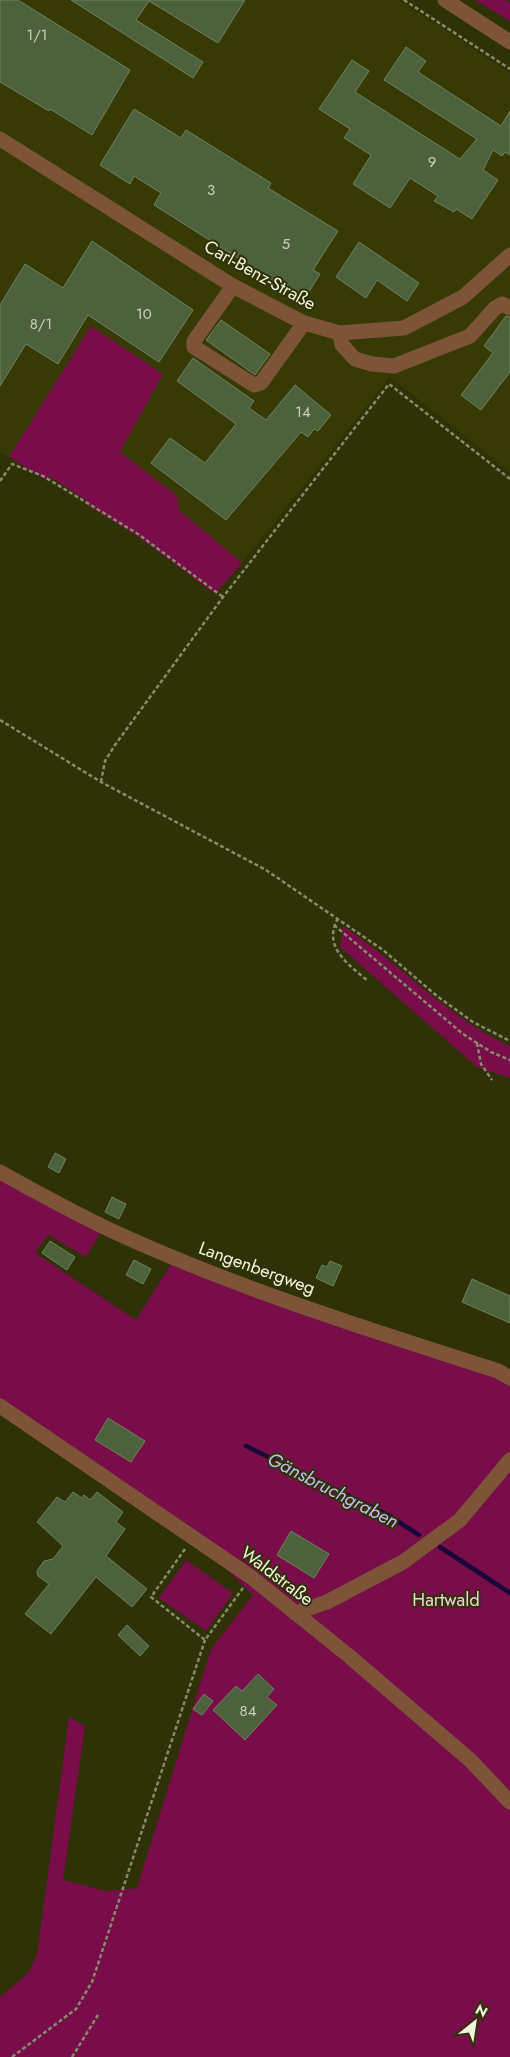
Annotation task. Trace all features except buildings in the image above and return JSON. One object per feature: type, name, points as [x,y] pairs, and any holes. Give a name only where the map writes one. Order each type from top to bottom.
[{"type":"street","points":[[444,0],[510,42]]},
{"type":"street","name":"Carl-Benz-Straße","points":[[0,139],[233,286],[304,323],[340,334],[404,328],[463,297],[510,254]]},
{"type":"street","points":[[233,286],[194,340],[194,347],[254,385],[261,383],[304,323]]},
{"type":"street","points":[[340,334],[342,345],[356,359],[372,364],[394,366],[470,336],[495,308],[502,304],[510,308]]},
{"type":"street","name":"Langenbergweg","points":[[0,1172],[113,1231],[201,1268],[356,1325],[498,1372],[510,1378]]},
{"type":"street","name":"Waldstraße","points":[[2,1411],[251,1577],[349,1656],[470,1760],[510,1802]]},
{"type":"street","points":[[295,1613],[327,1602],[394,1567],[438,1536],[460,1520],[510,1460]]},
{"type":"path","points":[[404,0],[510,68]]},
{"type":"path","points":[[101,782],[105,761],[115,745],[223,597],[389,384],[510,479]]},
{"type":"path","points":[[0,481],[12,464],[42,476],[138,534],[223,597]]},
{"type":"path","points":[[0,720],[101,782],[266,870],[383,950],[437,996],[473,1022],[510,1041]]},
{"type":"path","points":[[338,918],[334,925],[332,939],[335,948],[368,981]]},
{"type":"path","points":[[334,925],[368,956],[477,1043],[510,1060]]},
{"type":"path","points":[[477,1043],[481,1064],[492,1080]]},
{"type":"path","points":[[193,1538],[151,1597],[205,1640]]},
{"type":"path","points":[[12,2057],[76,2009],[92,1982],[205,1640],[251,1577]]},
{"type":"path","points":[[72,2057],[98,2015]]},
{"type":"shaded area","points":[[0,0],[399,0],[510,73],[510,472],[390,377],[242,563],[179,510],[176,496],[119,452],[163,374],[91,326],[9,457],[0,452]]},
{"type":"green space","points":[[475,0],[505,0],[510,3],[510,21]]},
{"type":"green space","points":[[91,326],[163,374],[120,452],[177,496],[179,510],[242,563],[215,594],[137,536],[86,504],[87,501],[50,477],[46,480],[9,457]]},
{"type":"green space","points":[[343,926],[445,1006],[488,1035],[510,1046],[510,1078],[477,1067],[340,947]]},
{"type":"green space","name":"Hartwald","points":[[0,1176],[102,1230],[86,1257],[48,1235],[35,1253],[136,1320],[173,1261],[510,1381],[510,2057],[0,2057],[0,1997],[28,1973],[37,1955],[69,1717],[85,1726],[63,1880],[106,1891],[137,1888],[211,1649],[253,1595],[177,1522],[0,1400]]},
{"type":"green space","points":[[186,1560],[233,1593],[206,1631],[159,1598]]},
{"type":"waterway","name":"Gänsbruchgraben","points":[[246,1446],[388,1515],[419,1535]]},
{"type":"waterway","name":"Gänsbruchgraben","points":[[440,1547],[510,1593]]}]
